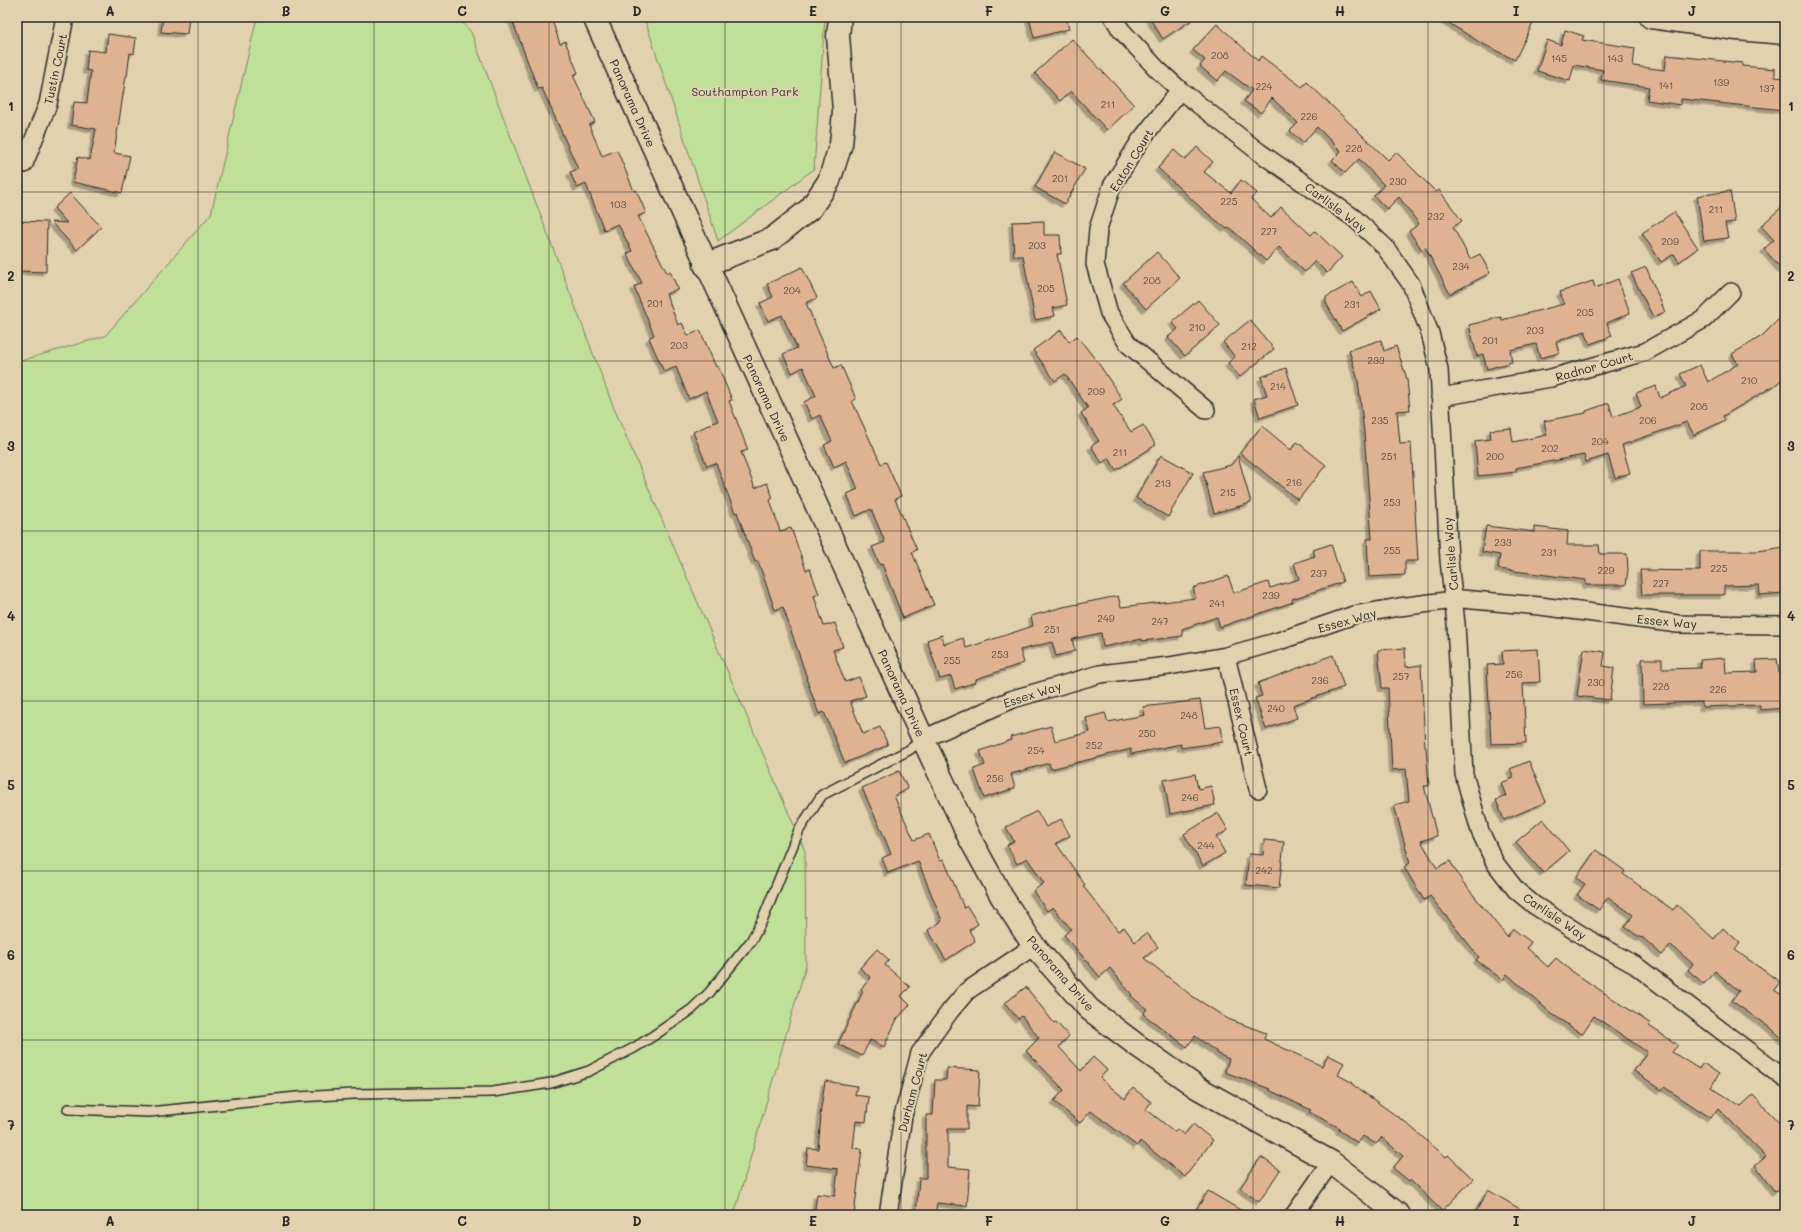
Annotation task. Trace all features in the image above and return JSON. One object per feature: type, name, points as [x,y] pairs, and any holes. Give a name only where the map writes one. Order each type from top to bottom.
[{"type":"street","name":"Tustin Court","points":[[24,164],[48,104],[65,17]]},
{"type":"street","name":"Panorama Drive","points":[[594,17],[705,265],[923,739],[970,837],[1002,897],[1034,946],[1089,1009],[1138,1046],[1198,1088],[1331,1162],[1399,1215]]},
{"type":"street","points":[[705,265],[772,239],[811,208],[829,181],[841,144],[843,118],[838,36],[840,17]]},
{"type":"street","name":"Carlisle Way","points":[[1113,17],[1121,30],[1158,70],[1180,90],[1259,152],[1354,218],[1385,247],[1411,284],[1430,333],[1439,369],[1449,560],[1454,600],[1464,774],[1480,831],[1495,863],[1516,890],[1534,905],[1588,939],[1635,965],[1785,1080]]},
{"type":"street","points":[[1651,17],[1738,29],[1777,27]]},
{"type":"street","name":"Eaton Court","points":[[1180,90],[1140,141],[1112,186],[1098,229],[1095,264],[1110,313],[1128,344],[1206,410]]},
{"type":"street","name":"Radnor Court","points":[[1440,397],[1551,378],[1645,352],[1704,319],[1731,292]]},
{"type":"street","name":"Essex Way","points":[[923,739],[1013,699],[1100,674],[1169,666],[1226,656],[1279,641],[1354,615],[1454,600],[1462,599],[1540,606],[1678,624],[1785,625]]},
{"type":"street","name":"Essex Court","points":[[1226,656],[1258,789]]},
{"type":"street","name":"Durham Court","points":[[888,1215],[903,1116],[920,1052],[950,1011],[967,991],[1034,946]]},
{"type":"street","points":[[1294,1215],[1331,1162]]},
{"type":"lane","points":[[68,1109],[149,1112],[290,1097],[354,1094],[492,1092],[551,1083],[589,1071],[627,1052],[653,1036],[691,1010],[709,993],[751,941],[765,912],[799,830],[822,795],[909,750],[923,739]]},
{"type":"green space","points":[[257,17],[457,17],[471,32],[613,406],[805,851],[806,965],[734,1215],[17,1215],[17,362],[105,336],[211,214]]},
{"type":"green space","name":"Southampton Park","points":[[644,17],[825,17],[814,169],[718,241]]},
{"type":"building","points":[[163,17],[189,17],[187,34],[161,32]]},
{"type":"building","points":[[511,17],[551,17],[560,44],[565,41],[578,73],[573,75],[595,122],[589,125],[602,156],[617,150],[634,191],[636,190],[646,213],[638,216],[667,273],[670,271],[678,289],[666,294],[678,325],[682,323],[688,336],[700,330],[716,367],[718,366],[732,400],[729,401],[748,450],[741,452],[755,488],[767,483],[773,498],[770,500],[780,531],[791,528],[806,570],[810,569],[819,594],[814,596],[824,626],[835,623],[843,647],[833,650],[845,682],[859,677],[866,696],[850,701],[863,734],[880,727],[888,745],[845,763],[824,712],[819,714],[783,607],[775,610],[758,561],[755,562],[737,512],[735,513],[716,463],[707,466],[693,432],[718,421],[706,391],[689,399],[676,367],[664,372],[649,338],[654,335],[634,287],[642,283],[627,254],[632,251],[618,224],[604,230],[586,184],[577,188],[570,172],[578,169],[542,88],[538,89]]},
{"type":"building","points":[[1029,17],[1066,17],[1069,29],[1034,38]]},
{"type":"building","points":[[1149,17],[1196,17],[1163,39]]},
{"type":"building","points":[[1439,17],[1536,17],[1515,60],[1481,43]]},
{"type":"building","points":[[1217,24],[1258,61],[1261,56],[1302,87],[1307,82],[1388,160],[1396,152],[1436,192],[1439,190],[1462,221],[1453,227],[1470,259],[1480,254],[1490,273],[1450,294],[1425,247],[1422,250],[1409,231],[1419,224],[1399,197],[1387,209],[1374,196],[1384,185],[1359,159],[1345,173],[1332,160],[1341,151],[1317,127],[1303,143],[1290,131],[1298,123],[1272,98],[1261,113],[1244,101],[1252,90],[1226,71],[1217,81],[1200,66],[1205,60],[1193,50]]},
{"type":"building","points":[[1565,30],[1584,36],[1582,40],[1635,48],[1633,66],[1665,70],[1667,55],[1742,63],[1742,66],[1775,69],[1775,77],[1785,78],[1784,110],[1681,99],[1681,105],[1647,100],[1649,87],[1601,80],[1603,70],[1574,65],[1570,81],[1537,71],[1547,40],[1561,45]]},
{"type":"building","points":[[108,34],[136,38],[134,54],[130,53],[114,153],[130,156],[122,193],[73,182],[78,157],[90,160],[96,129],[71,125],[74,102],[87,103],[91,71],[86,70],[88,50],[106,52]]},
{"type":"building","points":[[1072,39],[1134,105],[1107,130],[1071,91],[1060,101],[1035,73]]},
{"type":"building","points":[[1197,147],[1213,162],[1204,172],[1231,193],[1241,180],[1257,193],[1251,199],[1271,218],[1281,207],[1311,235],[1315,231],[1342,257],[1327,273],[1315,261],[1305,272],[1279,247],[1266,261],[1229,227],[1227,229],[1201,208],[1158,168],[1174,150],[1185,160]]},
{"type":"building","points":[[1055,152],[1085,169],[1065,204],[1035,187]]},
{"type":"building","points":[[1730,191],[1735,222],[1725,223],[1728,238],[1704,241],[1697,196]]},
{"type":"building","points":[[70,193],[101,227],[77,250],[51,222],[67,223],[54,208]]},
{"type":"building","points":[[1785,204],[1785,273],[1764,249],[1774,240],[1761,226]]},
{"type":"building","points":[[1674,212],[1698,248],[1679,262],[1674,254],[1661,262],[1642,233]]},
{"type":"building","points":[[17,221],[47,222],[46,272],[17,271]]},
{"type":"building","points":[[1044,221],[1044,235],[1060,235],[1061,254],[1057,254],[1067,305],[1053,308],[1055,316],[1035,320],[1023,256],[1014,256],[1012,222]]},
{"type":"building","points":[[1157,252],[1180,278],[1146,309],[1123,283]]},
{"type":"building","points":[[802,267],[817,298],[806,303],[834,368],[841,365],[856,399],[852,401],[881,464],[886,462],[901,496],[895,499],[917,550],[912,552],[934,605],[903,618],[882,564],[880,565],[872,547],[885,542],[871,509],[856,516],[847,494],[858,489],[846,461],[834,467],[824,445],[832,441],[820,415],[812,419],[804,402],[816,396],[803,367],[792,373],[783,354],[797,348],[782,315],[768,321],[760,303],[773,297],[767,284]]},
{"type":"building","points":[[1646,267],[1665,312],[1653,317],[1631,273]]},
{"type":"building","points":[[1618,279],[1630,313],[1607,323],[1612,336],[1590,344],[1585,331],[1556,342],[1559,353],[1540,358],[1536,344],[1510,350],[1512,362],[1487,369],[1483,354],[1477,356],[1469,325],[1501,317],[1502,320],[1564,304],[1560,292],[1593,281],[1595,288]]},
{"type":"building","points":[[1353,282],[1362,297],[1371,291],[1381,309],[1342,331],[1326,303],[1326,297]]},
{"type":"building","points":[[1198,300],[1220,325],[1185,356],[1168,337],[1178,329],[1172,322]]},
{"type":"building","points":[[1785,313],[1785,376],[1777,384],[1723,416],[1725,420],[1694,435],[1687,422],[1622,445],[1630,473],[1615,478],[1608,455],[1586,462],[1584,455],[1516,468],[1516,472],[1478,476],[1475,441],[1491,439],[1490,430],[1511,428],[1513,442],[1547,435],[1544,421],[1586,413],[1586,411],[1609,403],[1613,417],[1641,407],[1636,393],[1656,386],[1660,398],[1686,386],[1680,374],[1700,365],[1708,382],[1738,364],[1732,354],[1762,336]]},
{"type":"building","points":[[1250,320],[1274,349],[1240,377],[1228,363],[1235,357],[1223,342]]},
{"type":"building","points":[[1061,330],[1069,342],[1077,336],[1099,364],[1122,399],[1113,405],[1131,432],[1143,425],[1156,445],[1116,470],[1109,458],[1102,463],[1091,446],[1099,441],[1081,413],[1088,408],[1065,374],[1055,381],[1033,350]]},
{"type":"building","points":[[1381,340],[1384,351],[1396,346],[1407,379],[1410,410],[1397,411],[1400,444],[1411,443],[1418,561],[1405,561],[1405,575],[1369,577],[1367,539],[1372,539],[1364,432],[1358,380],[1349,350]]},
{"type":"building","points":[[1286,368],[1298,405],[1260,418],[1254,399],[1267,395],[1261,377]]},
{"type":"building","points":[[1262,426],[1291,450],[1297,442],[1326,465],[1298,500],[1240,453]]},
{"type":"building","points":[[1161,455],[1193,473],[1168,517],[1136,498]]},
{"type":"building","points":[[1238,456],[1251,503],[1214,513],[1203,472],[1231,465]]},
{"type":"building","points":[[1486,526],[1535,532],[1535,527],[1568,531],[1567,545],[1599,545],[1600,554],[1627,554],[1628,570],[1626,585],[1586,585],[1586,580],[1498,569],[1500,555],[1482,552]]},
{"type":"building","points":[[1331,544],[1343,582],[1292,599],[1293,602],[1220,627],[1217,617],[1182,629],[1183,636],[1142,641],[1142,639],[1103,647],[1101,633],[1072,639],[1075,651],[1056,656],[1052,642],[1020,650],[1024,663],[976,679],[976,682],[955,689],[951,676],[940,679],[927,640],[942,635],[944,644],[963,638],[966,648],[1033,626],[1031,616],[1063,607],[1118,596],[1121,607],[1196,598],[1193,588],[1228,576],[1234,593],[1268,582],[1270,588],[1299,579],[1294,563],[1315,556],[1313,550]]},
{"type":"building","points":[[1785,547],[1785,581],[1783,582],[1784,593],[1760,595],[1759,585],[1724,586],[1724,595],[1642,595],[1640,570],[1700,571],[1700,551],[1757,551]]},
{"type":"building","points":[[1405,648],[1406,667],[1421,665],[1425,747],[1429,786],[1424,786],[1437,836],[1421,841],[1437,868],[1450,861],[1462,881],[1507,937],[1513,929],[1531,942],[1527,948],[1548,967],[1556,958],[1570,970],[1651,1024],[1649,1026],[1678,1045],[1672,1052],[1699,1069],[1703,1063],[1719,1074],[1711,1087],[1741,1106],[1753,1095],[1785,1129],[1785,1184],[1775,1192],[1755,1165],[1766,1157],[1718,1108],[1711,1118],[1664,1087],[1662,1090],[1634,1071],[1647,1052],[1594,1016],[1582,1034],[1552,1014],[1507,974],[1503,980],[1476,960],[1479,957],[1430,896],[1424,900],[1404,867],[1410,863],[1394,805],[1409,801],[1406,769],[1392,770],[1388,688],[1382,688],[1378,650]]},
{"type":"building","points":[[1538,649],[1540,682],[1523,683],[1526,743],[1491,744],[1487,665],[1503,664],[1502,651]]},
{"type":"building","points":[[1584,649],[1605,652],[1603,666],[1614,668],[1610,700],[1577,696]]},
{"type":"building","points":[[1333,655],[1344,687],[1293,705],[1297,718],[1266,729],[1255,698],[1262,696],[1258,683]]},
{"type":"building","points":[[1725,658],[1726,673],[1757,672],[1756,660],[1777,659],[1779,673],[1785,673],[1785,708],[1760,710],[1760,705],[1702,707],[1702,702],[1643,704],[1642,659],[1662,659],[1662,669],[1701,668],[1700,660]]},
{"type":"building","points":[[1200,700],[1205,728],[1221,726],[1223,742],[1181,748],[1181,744],[1131,754],[1131,749],[1051,769],[1049,763],[1011,774],[1015,788],[984,798],[974,769],[985,765],[980,751],[1011,740],[1010,737],[1051,726],[1055,741],[1090,732],[1086,718],[1105,713],[1108,722],[1145,715],[1143,707]]},
{"type":"building","points":[[1529,761],[1546,802],[1504,820],[1496,800],[1506,796],[1501,783],[1514,778],[1510,769]]},
{"type":"building","points":[[899,771],[908,789],[894,796],[914,840],[929,834],[940,861],[944,860],[964,908],[967,906],[978,924],[969,930],[975,941],[946,960],[928,930],[942,921],[918,861],[888,873],[882,858],[891,854],[862,788]]},
{"type":"building","points":[[1195,774],[1198,789],[1211,786],[1215,805],[1170,814],[1164,780]]},
{"type":"building","points":[[1037,811],[1046,827],[1061,819],[1070,836],[1056,843],[1085,885],[1083,886],[1118,931],[1124,927],[1135,942],[1147,933],[1158,947],[1144,958],[1192,996],[1228,1019],[1266,1033],[1264,1039],[1322,1066],[1328,1055],[1344,1063],[1338,1075],[1353,1083],[1353,1085],[1405,1122],[1446,1157],[1448,1155],[1473,1179],[1442,1211],[1410,1180],[1409,1181],[1393,1168],[1403,1156],[1381,1137],[1376,1144],[1363,1136],[1358,1143],[1339,1130],[1340,1128],[1309,1112],[1311,1110],[1269,1090],[1270,1089],[1225,1072],[1229,1059],[1218,1054],[1195,1036],[1187,1047],[1143,1014],[1147,1009],[1131,996],[1132,995],[1110,968],[1100,977],[1064,935],[1071,929],[1053,907],[1047,911],[1033,891],[1044,883],[1027,858],[1017,864],[1007,845],[1014,841],[1006,827]]},
{"type":"building","points":[[1218,813],[1228,830],[1216,837],[1225,853],[1203,866],[1184,834]]},
{"type":"building","points":[[1543,819],[1569,851],[1543,873],[1516,842]]},
{"type":"building","points":[[1264,840],[1284,842],[1279,888],[1246,885],[1249,854],[1263,855]]},
{"type":"building","points":[[1596,850],[1625,871],[1623,874],[1673,910],[1677,905],[1714,939],[1723,928],[1740,943],[1735,950],[1780,982],[1774,990],[1785,997],[1785,1041],[1773,1030],[1732,1001],[1739,991],[1715,971],[1704,984],[1688,970],[1693,964],[1671,945],[1662,955],[1642,937],[1641,938],[1625,927],[1633,915],[1608,897],[1599,910],[1577,895],[1585,884],[1576,878]]},
{"type":"building","points":[[877,949],[889,960],[885,965],[910,987],[901,996],[910,1005],[897,1019],[884,1047],[870,1040],[862,1056],[838,1044],[863,991],[861,989],[871,978],[860,968]]},
{"type":"building","points":[[1026,987],[1054,1023],[1056,1022],[1069,1036],[1059,1047],[1081,1071],[1093,1057],[1107,1070],[1100,1078],[1125,1099],[1133,1088],[1151,1102],[1146,1109],[1175,1132],[1177,1129],[1184,1135],[1193,1124],[1213,1140],[1185,1177],[1140,1141],[1137,1146],[1091,1111],[1080,1123],[1054,1101],[1064,1090],[1026,1051],[1039,1038],[1022,1016],[1018,1019],[1005,1003]]},
{"type":"building","points":[[947,1068],[980,1070],[978,1107],[967,1106],[967,1129],[948,1129],[948,1167],[970,1169],[967,1206],[937,1203],[935,1215],[916,1215],[919,1178],[926,1178],[926,1115],[933,1115],[935,1080],[946,1080]]},
{"type":"building","points":[[825,1081],[857,1086],[855,1095],[869,1097],[866,1122],[856,1121],[853,1148],[862,1149],[854,1215],[814,1215],[817,1194],[835,1196],[838,1169],[806,1165],[808,1148],[818,1149],[820,1115]]},
{"type":"building","points":[[1261,1157],[1280,1170],[1259,1202],[1240,1188]]},
{"type":"building","points":[[1488,1190],[1530,1215],[1474,1215]]},
{"type":"building","points":[[1208,1191],[1249,1215],[1193,1215]]}]
